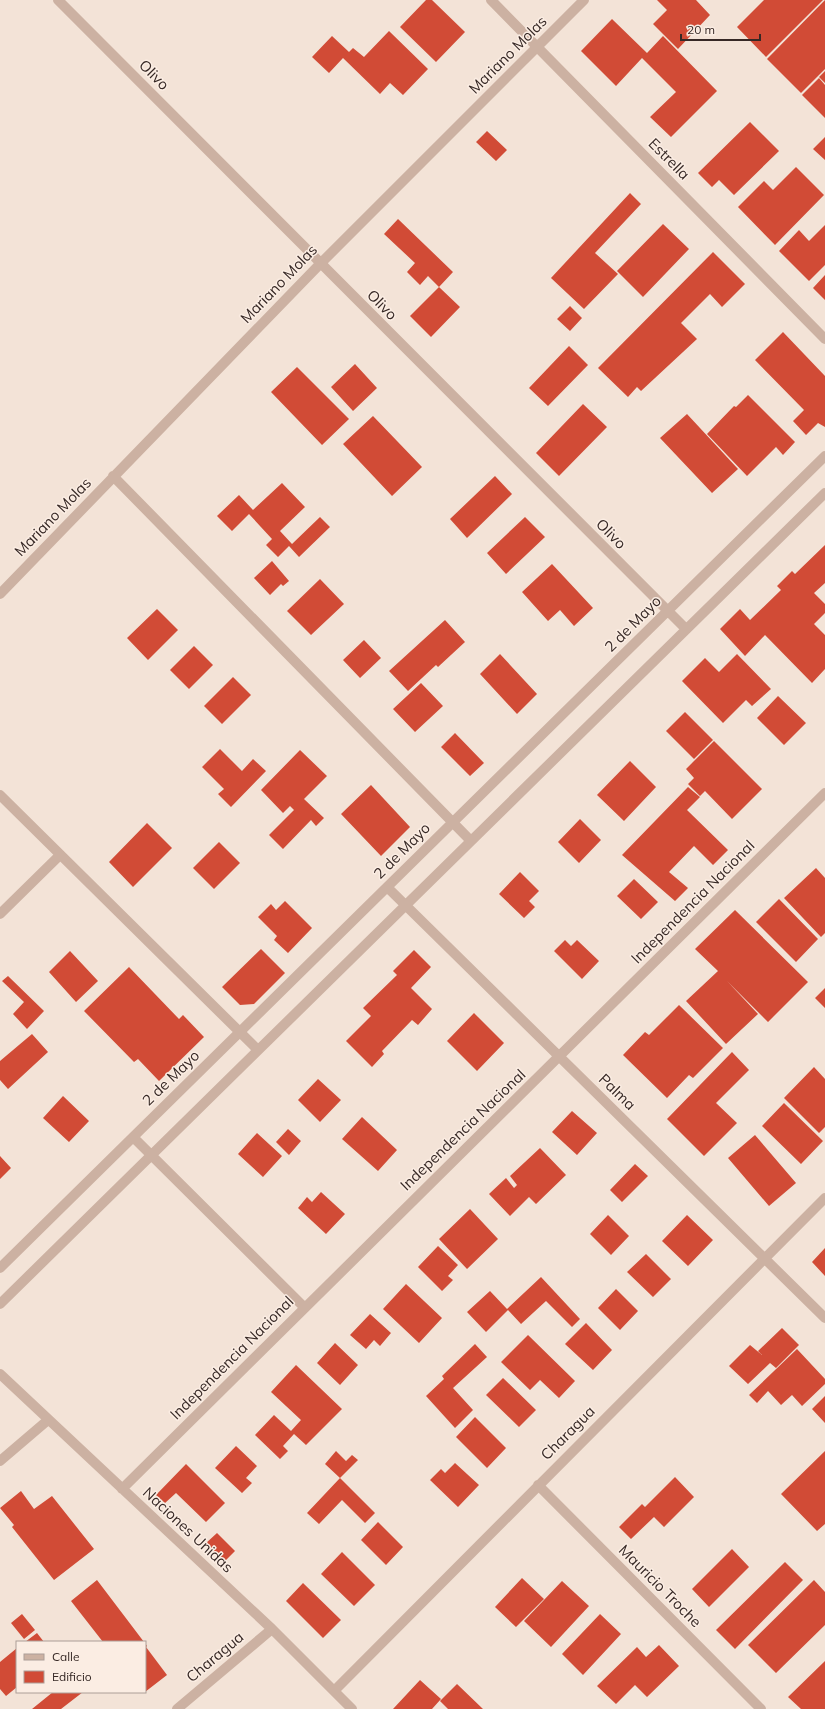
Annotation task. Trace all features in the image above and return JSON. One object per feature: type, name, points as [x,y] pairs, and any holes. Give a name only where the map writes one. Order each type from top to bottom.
[{"type":"street","name":"Olivo","points":[[58,0],[686,629]]},
{"type":"street","name":"Estrella","points":[[491,0],[825,339]]},
{"type":"street","name":"Mariano Molas","points":[[0,594],[320,264],[584,0]]},
{"type":"street","name":"2 de Mayo","points":[[0,1268],[825,456]]},
{"type":"street","points":[[113,476],[471,841]]},
{"type":"street","points":[[0,1304],[825,493]]},
{"type":"street","name":"Independencia Nacional","points":[[122,1489],[304,1307],[825,793]]},
{"type":"street","points":[[0,795],[258,1050]]},
{"type":"street","points":[[0,914],[60,855]]},
{"type":"street","name":"Palma","points":[[387,887],[825,1318]]},
{"type":"street","points":[[133,1137],[304,1307]]},
{"type":"street","name":"Charagua","points":[[334,1691],[825,1198]]},
{"type":"street","name":"Naciones Unidas","points":[[0,1374],[272,1629],[352,1709]]},
{"type":"street","points":[[0,1461],[48,1420]]},
{"type":"street","name":"Mauricio Troche","points":[[538,1485],[762,1709]]},
{"type":"street","name":"Charagua","points":[[177,1709],[272,1629]]},
{"type":"building","points":[[426,0],[432,0],[465,32],[436,62],[400,27]]},
{"type":"building","points":[[657,0],[696,0],[710,15],[678,49],[653,24],[667,10]]},
{"type":"building","points":[[764,0],[823,0],[766,57],[737,27]]},
{"type":"building","points":[[825,0],[825,69],[801,93],[767,59]]},
{"type":"building","points":[[612,19],[647,53],[663,36],[717,91],[671,137],[650,117],[676,92],[642,58],[616,86],[581,51]]},
{"type":"building","points":[[389,31],[428,69],[403,95],[390,83],[380,94],[343,58],[329,73],[312,57],[332,36],[349,52],[353,48],[364,57]]},
{"type":"building","points":[[825,71],[825,83],[819,77]]},
{"type":"building","points":[[819,78],[825,85],[825,118],[802,95]]},
{"type":"building","points":[[750,122],[779,151],[734,195],[719,180],[712,187],[698,173]]},
{"type":"building","points":[[487,131],[507,150],[496,161],[476,142]]},
{"type":"building","points":[[825,137],[825,160],[813,149]]},
{"type":"building","points":[[796,167],[824,195],[775,245],[738,207],[764,181],[773,190]]},
{"type":"building","points":[[630,193],[641,204],[595,253],[618,274],[584,309],[551,278]]},
{"type":"building","points":[[398,219],[453,272],[439,287],[428,276],[420,285],[407,272],[415,263],[384,234]]},
{"type":"building","points":[[663,224],[689,249],[643,297],[617,271]]},
{"type":"building","points":[[825,225],[825,265],[809,281],[779,251],[799,230],[809,241]]},
{"type":"building","points":[[713,252],[745,284],[722,307],[710,294],[681,323],[697,339],[641,391],[637,387],[628,397],[598,368]]},
{"type":"building","points":[[825,275],[825,300],[813,288]]},
{"type":"building","points":[[439,287],[460,307],[431,337],[410,316]]},
{"type":"building","points":[[570,306],[582,318],[570,331],[557,319]]},
{"type":"building","points":[[783,332],[825,376],[825,427],[818,423],[806,435],[793,421],[804,410],[755,360]]},
{"type":"building","points":[[569,346],[588,365],[548,406],[529,388]]},
{"type":"building","points":[[355,364],[377,388],[353,411],[331,387]]},
{"type":"building","points":[[297,367],[349,419],[322,445],[271,392]]},
{"type":"building","points":[[748,395],[795,442],[783,455],[776,447],[747,476],[707,434],[734,406],[736,407]]},
{"type":"building","points":[[583,404],[607,427],[559,476],[536,453]]},
{"type":"building","points":[[687,414],[738,469],[712,493],[660,438]]},
{"type":"building","points":[[373,416],[422,467],[392,496],[343,444]]},
{"type":"building","points":[[495,476],[512,494],[467,538],[450,519]]},
{"type":"building","points":[[282,483],[305,507],[280,531],[292,544],[320,517],[330,527],[299,557],[289,546],[278,557],[266,545],[272,539],[249,514],[232,531],[217,516],[239,495],[253,510]]},
{"type":"building","points":[[525,517],[545,537],[506,574],[487,553]]},
{"type":"building","points":[[825,545],[825,583],[814,593],[825,604],[825,613],[814,624],[825,635],[825,669],[812,683],[765,635],[745,656],[720,629],[740,609],[750,620],[781,590],[777,586],[792,571],[795,574]]},
{"type":"building","points":[[272,561],[289,581],[283,586],[281,584],[270,595],[254,578]]},
{"type":"building","points":[[552,564],[593,608],[574,626],[560,610],[548,621],[522,592]]},
{"type":"building","points":[[320,579],[344,604],[311,635],[287,611]]},
{"type":"building","points":[[157,609],[178,630],[148,660],[127,638]]},
{"type":"building","points":[[445,620],[465,642],[438,667],[436,665],[408,691],[389,671]]},
{"type":"building","points":[[364,640],[381,658],[360,678],[343,660]]},
{"type":"building","points":[[194,646],[213,665],[189,689],[170,670]]},
{"type":"building","points":[[500,654],[537,694],[517,714],[480,674]]},
{"type":"building","points":[[737,654],[771,689],[752,706],[746,700],[723,723],[682,681],[705,658],[719,672]]},
{"type":"building","points":[[233,677],[251,695],[222,724],[204,706]]},
{"type":"building","points":[[421,683],[443,706],[415,732],[393,709]]},
{"type":"building","points":[[778,696],[806,723],[784,745],[757,718]]},
{"type":"building","points":[[685,712],[713,740],[694,759],[666,731]]},
{"type":"building","points":[[455,733],[484,763],[470,776],[441,747]]},
{"type":"building","points":[[714,741],[762,789],[732,819],[705,791],[700,796],[688,784],[694,778],[686,769]]},
{"type":"building","points":[[220,749],[242,771],[253,759],[266,771],[231,807],[218,794],[224,789],[202,767]]},
{"type":"building","points":[[300,750],[327,776],[304,799],[324,818],[316,826],[311,820],[283,849],[269,835],[294,810],[290,806],[283,813],[261,790]]},
{"type":"building","points":[[630,761],[656,787],[624,821],[597,795]]},
{"type":"building","points":[[371,785],[410,827],[381,856],[341,814]]},
{"type":"building","points":[[688,787],[700,797],[687,810],[728,850],[713,865],[694,846],[669,872],[688,888],[675,901],[622,855]]},
{"type":"building","points":[[580,819],[601,840],[579,863],[558,842]]},
{"type":"building","points":[[147,823],[172,848],[133,887],[109,862]]},
{"type":"building","points":[[219,842],[240,863],[214,889],[193,868]]},
{"type":"building","points":[[816,868],[825,878],[825,933],[821,937],[784,898]]},
{"type":"building","points":[[520,872],[539,891],[529,901],[535,907],[524,918],[499,894]]},
{"type":"building","points":[[634,879],[658,902],[641,919],[617,896]]},
{"type":"building","points":[[779,899],[818,939],[796,962],[756,922]]},
{"type":"building","points":[[285,901],[312,928],[288,953],[274,940],[277,936],[258,917],[271,904],[276,910]]},
{"type":"building","points":[[735,910],[808,982],[768,1022],[727,981],[758,1014],[726,1044],[686,1001],[718,971],[695,949]]},
{"type":"building","points":[[565,940],[571,946],[577,940],[599,961],[582,979],[554,951]]},
{"type":"building","points":[[261,949],[285,973],[254,1004],[240,1005],[222,987]]},
{"type":"building","points":[[414,950],[431,967],[411,988],[432,1009],[418,1025],[412,1020],[382,1051],[384,1054],[372,1067],[346,1041],[371,1016],[363,1008],[397,975],[393,971]]},
{"type":"building","points":[[70,951],[98,981],[76,1002],[49,972]]},
{"type":"building","points":[[129,967],[179,1019],[183,1015],[204,1037],[159,1081],[138,1059],[134,1062],[84,1011]]},
{"type":"building","points":[[8,976],[44,1011],[27,1029],[13,1014],[24,1002],[2,981]]},
{"type":"building","points":[[825,988],[825,1008],[815,998]]},
{"type":"building","points":[[679,1005],[723,1048],[693,1078],[689,1075],[667,1098],[623,1055],[645,1032],[649,1035]]},
{"type":"building","points":[[474,1013],[504,1043],[477,1071],[447,1041]]},
{"type":"building","points":[[32,1034],[48,1052],[8,1089],[0,1080],[0,1061]]},
{"type":"building","points":[[732,1052],[749,1070],[716,1103],[737,1123],[704,1156],[667,1119]]},
{"type":"building","points":[[814,1067],[825,1079],[825,1127],[819,1133],[784,1098]]},
{"type":"building","points":[[318,1079],[341,1100],[320,1122],[298,1100]]},
{"type":"building","points":[[63,1096],[89,1121],[69,1142],[43,1118]]},
{"type":"building","points":[[784,1103],[823,1141],[801,1164],[762,1126]]},
{"type":"building","points":[[572,1111],[597,1133],[577,1155],[552,1132]]},
{"type":"building","points":[[362,1117],[397,1150],[378,1171],[342,1139]]},
{"type":"building","points":[[288,1129],[301,1141],[289,1155],[276,1142]]},
{"type":"building","points":[[257,1133],[282,1156],[263,1177],[238,1154]]},
{"type":"building","points":[[755,1135],[796,1183],[769,1206],[728,1158]]},
{"type":"building","points":[[540,1148],[566,1175],[536,1204],[529,1197],[510,1216],[489,1194],[506,1178],[514,1188],[517,1185],[510,1176]]},
{"type":"building","points":[[0,1156],[11,1168],[0,1179]]},
{"type":"building","points":[[635,1164],[648,1176],[622,1202],[610,1190]]},
{"type":"building","points":[[321,1192],[345,1214],[326,1234],[298,1208],[307,1197],[312,1202]]},
{"type":"building","points":[[470,1209],[498,1239],[467,1269],[439,1239]]},
{"type":"building","points":[[608,1215],[629,1236],[611,1255],[590,1234]]},
{"type":"building","points":[[687,1215],[713,1240],[688,1266],[662,1241]]},
{"type":"building","points":[[438,1246],[458,1265],[448,1276],[453,1280],[442,1291],[418,1267]]},
{"type":"building","points":[[825,1248],[825,1276],[812,1262]]},
{"type":"building","points":[[646,1254],[671,1279],[653,1297],[627,1272]]},
{"type":"building","points":[[541,1277],[580,1319],[572,1327],[546,1301],[521,1324],[508,1310],[486,1332],[467,1312],[490,1291],[507,1309]]},
{"type":"building","points":[[406,1284],[442,1318],[419,1343],[383,1309]]},
{"type":"building","points":[[616,1289],[638,1311],[620,1330],[598,1308]]},
{"type":"building","points":[[370,1314],[391,1333],[380,1346],[374,1340],[366,1349],[350,1335]]},
{"type":"building","points":[[586,1323],[612,1350],[593,1370],[565,1344]]},
{"type":"building","points":[[782,1328],[799,1345],[776,1368],[770,1363],[748,1384],[729,1366],[750,1345],[762,1355],[758,1351]]},
{"type":"building","points":[[528,1335],[575,1381],[559,1398],[540,1380],[530,1390],[501,1362]]},
{"type":"building","points":[[335,1343],[358,1365],[340,1385],[317,1363]]},
{"type":"building","points":[[475,1344],[487,1357],[453,1388],[473,1410],[455,1428],[426,1396],[444,1379],[442,1376]]},
{"type":"building","points":[[797,1349],[825,1379],[825,1384],[802,1406],[792,1395],[781,1405],[768,1391],[757,1403],[749,1395]]},
{"type":"building","points":[[296,1365],[342,1409],[306,1445],[294,1434],[283,1446],[288,1451],[280,1459],[255,1435],[274,1415],[291,1431],[301,1420],[271,1392]]},
{"type":"building","points":[[503,1378],[536,1410],[519,1427],[486,1395]]},
{"type":"building","points":[[825,1396],[825,1423],[812,1409]]},
{"type":"building","points":[[475,1417],[506,1448],[487,1468],[456,1437]]},
{"type":"building","points":[[236,1446],[257,1466],[246,1478],[252,1483],[242,1493],[215,1468]]},
{"type":"building","points":[[336,1451],[346,1461],[352,1455],[358,1460],[340,1478],[325,1464]]},
{"type":"building","points":[[825,1451],[825,1524],[817,1531],[781,1494]]},
{"type":"building","points":[[455,1463],[479,1485],[458,1507],[430,1480],[441,1469],[445,1473]]},
{"type":"building","points":[[186,1464],[225,1503],[206,1522],[176,1493],[165,1503],[156,1495]]},
{"type":"building","points":[[675,1477],[694,1497],[664,1527],[654,1517],[631,1539],[619,1527],[642,1504],[645,1507]]},
{"type":"building","points":[[340,1478],[375,1513],[365,1523],[342,1500],[319,1524],[307,1513]]},
{"type":"building","points":[[21,1491],[34,1509],[52,1496],[94,1549],[54,1580],[12,1527],[14,1525],[0,1508]]},
{"type":"building","points":[[378,1522],[403,1547],[386,1565],[361,1540]]},
{"type":"building","points":[[217,1533],[235,1551],[224,1562],[205,1544]]},
{"type":"building","points":[[732,1549],[749,1567],[709,1607],[692,1589]]},
{"type":"building","points":[[342,1552],[375,1585],[354,1606],[321,1574]]},
{"type":"building","points":[[785,1562],[803,1580],[735,1649],[716,1630]]},
{"type":"building","points":[[522,1578],[544,1599],[516,1627],[495,1607]]},
{"type":"building","points":[[97,1580],[143,1641],[102,1641],[71,1601]]},
{"type":"building","points":[[814,1580],[825,1592],[825,1625],[776,1673],[748,1645]]},
{"type":"building","points":[[562,1581],[589,1606],[551,1647],[524,1621]]},
{"type":"building","points":[[303,1583],[341,1620],[323,1638],[286,1601]]},
{"type":"building","points":[[22,1614],[35,1630],[24,1639],[11,1623]]},
{"type":"building","points":[[600,1614],[621,1634],[583,1675],[562,1654]]},
{"type":"building","points":[[37,1633],[43,1641],[26,1641]]},
{"type":"building","points":[[659,1645],[679,1666],[647,1697],[635,1685],[616,1704],[597,1686],[637,1647],[646,1657]]},
{"type":"building","points":[[146,1647],[167,1675],[146,1691]]},
{"type":"building","points":[[16,1649],[16,1688],[6,1696],[0,1689],[0,1662]]},
{"type":"building","points":[[825,1661],[825,1709],[801,1709],[788,1697]]},
{"type":"building","points":[[420,1680],[441,1699],[432,1709],[393,1709]]},
{"type":"building","points":[[457,1684],[483,1709],[448,1709],[440,1701]]},
{"type":"building","points":[[52,1693],[82,1693],[61,1709],[32,1709]]}]
